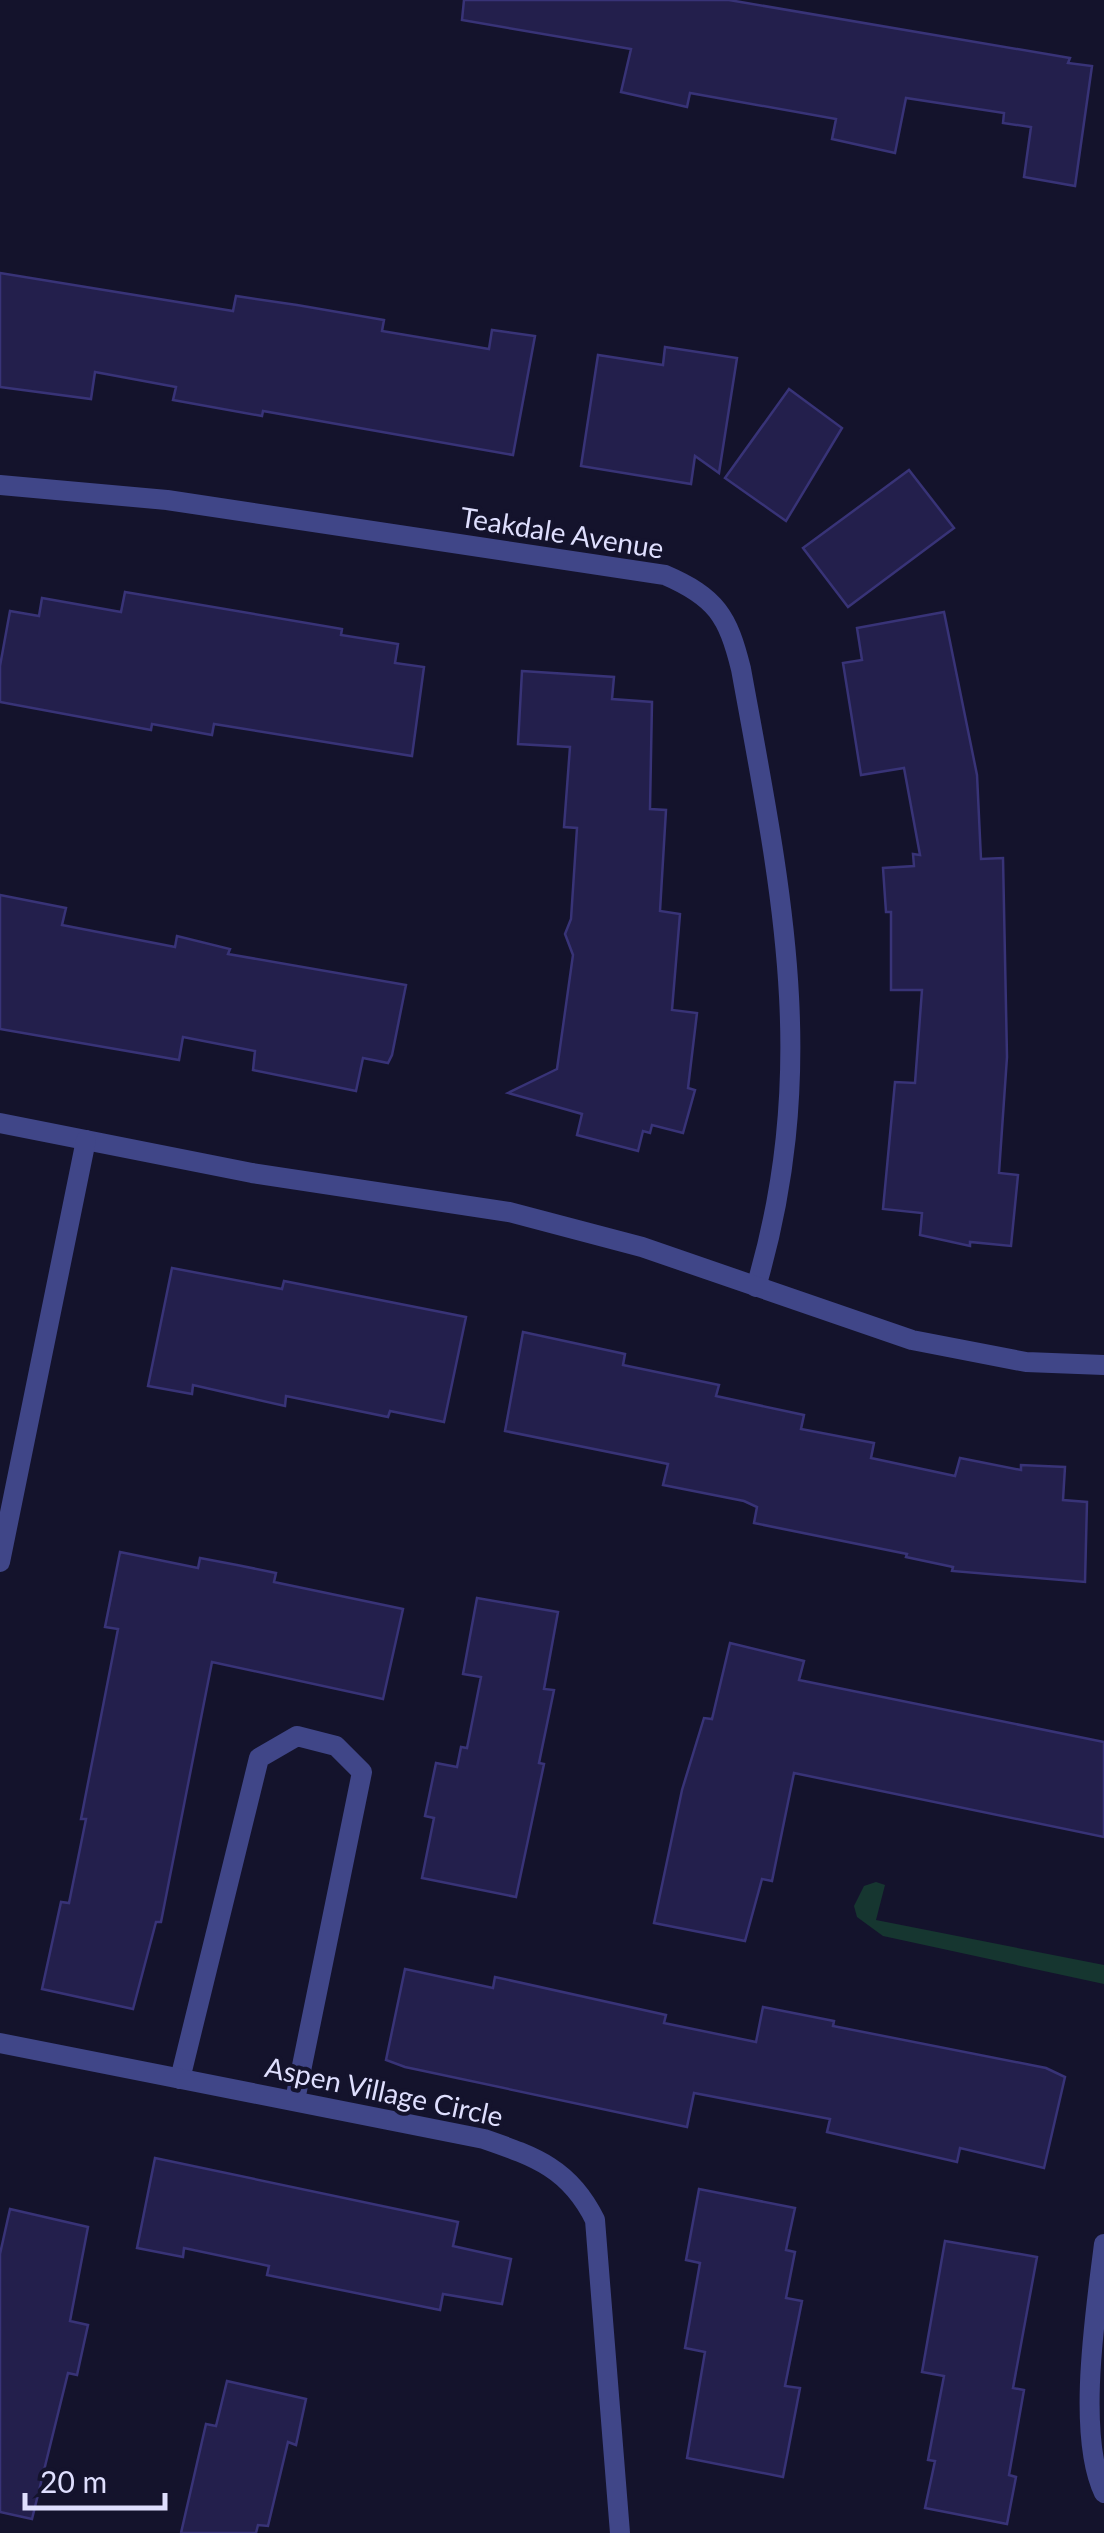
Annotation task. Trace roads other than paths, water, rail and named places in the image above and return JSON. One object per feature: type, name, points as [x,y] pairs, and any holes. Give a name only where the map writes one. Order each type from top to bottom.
[{"type":"street","name":"Teakdale Avenue","points":[[0,484],[167,500],[665,575],[712,600],[732,632],[741,669],[784,904],[792,999],[792,1096],[778,1212],[756,1287]]},
{"type":"street","points":[[0,1123],[252,1174],[509,1212],[642,1247],[912,1340],[1026,1362],[1104,1365]]},
{"type":"street","points":[[0,1562],[86,1140]]},
{"type":"street","points":[[180,2080],[259,1758],[296,1736],[336,1746],[362,1772],[295,2100]]},
{"type":"street","name":"Aspen Village Circle","points":[[0,2043],[484,2139],[533,2156],[579,2188],[595,2220],[620,2533]]},
{"type":"street","points":[[1104,2244],[1096,2301],[1091,2440],[1104,2493]]}]
